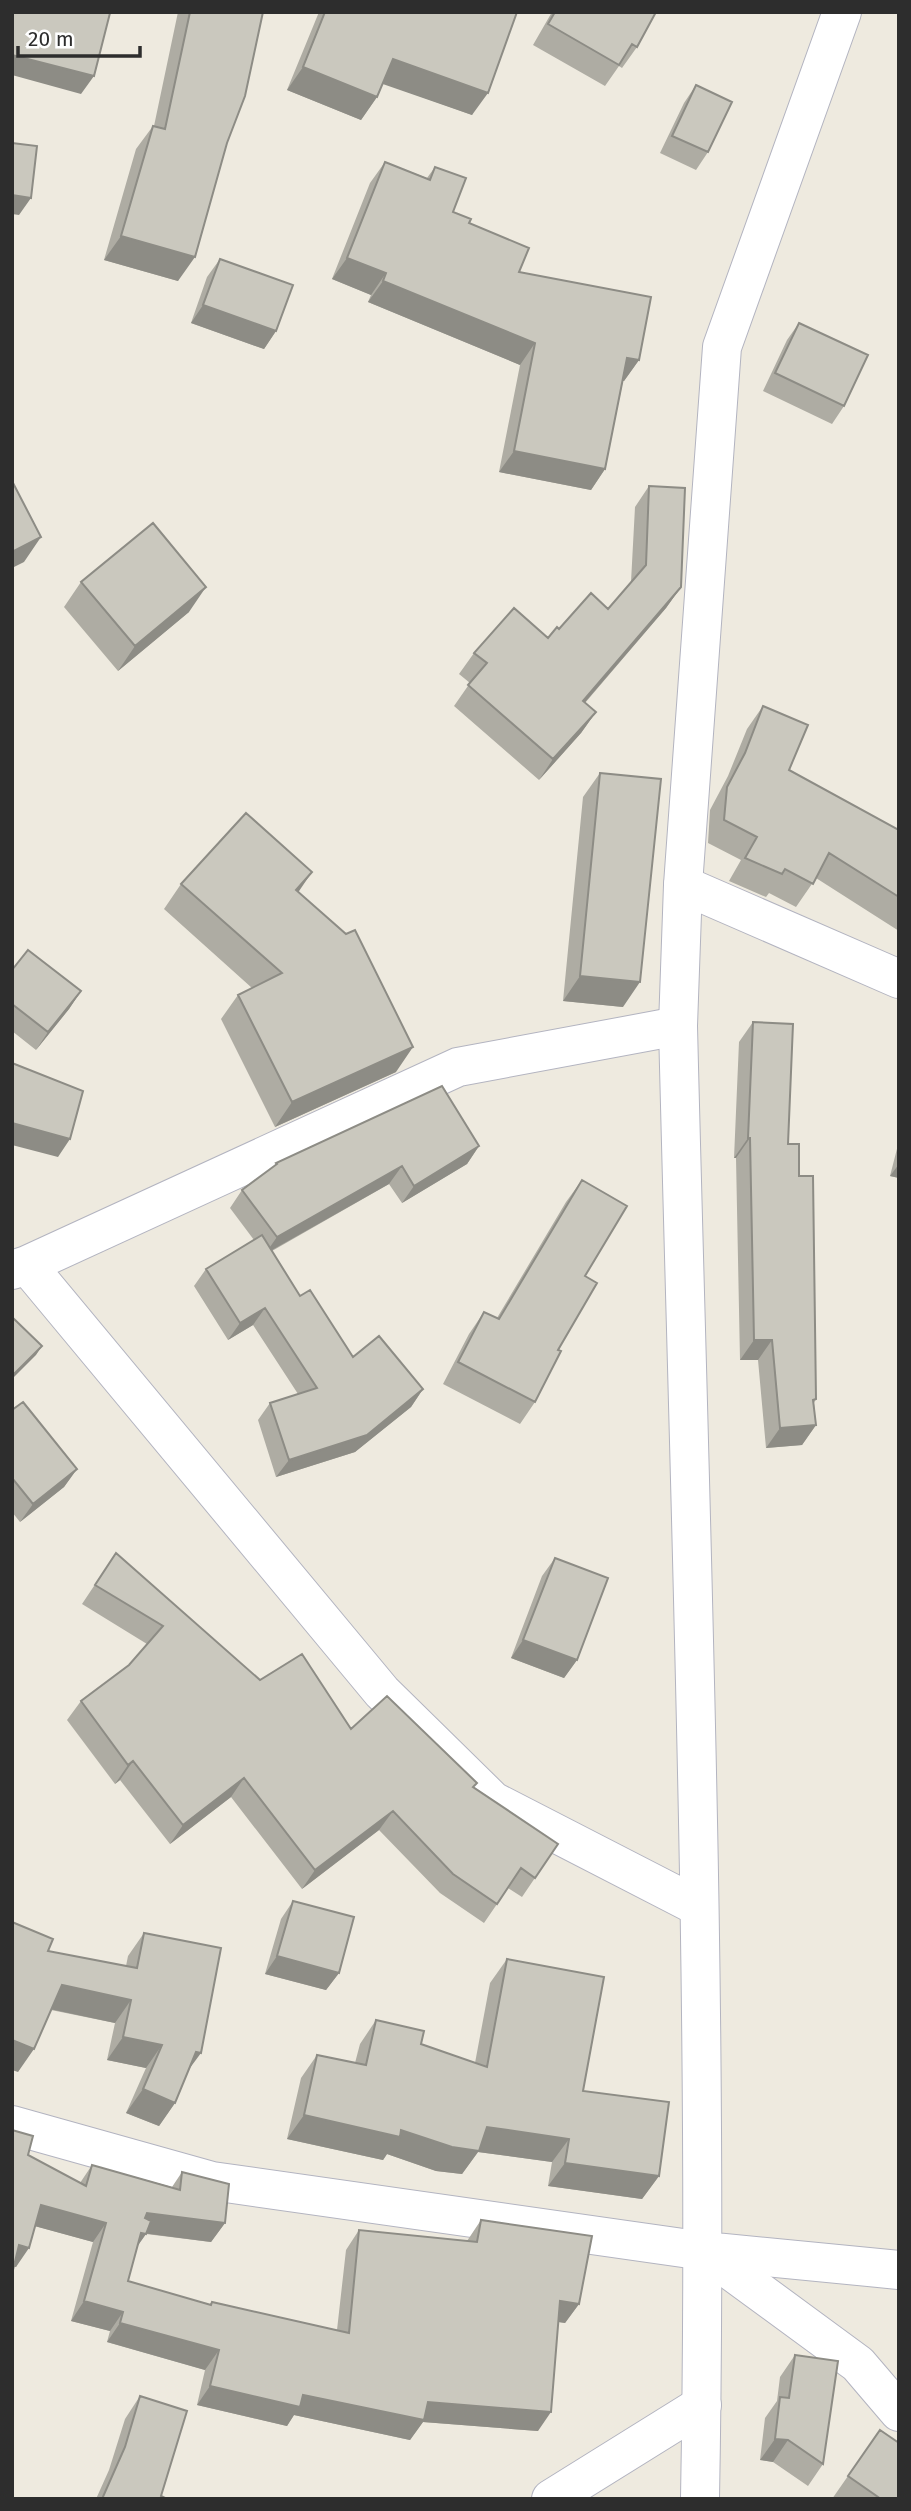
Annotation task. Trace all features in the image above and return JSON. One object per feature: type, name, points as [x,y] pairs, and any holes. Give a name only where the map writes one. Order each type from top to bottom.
[{"type":"street","points":[[700,2499],[704,2251],[699,1907],[678,1026],[682,885],[723,346],[842,12]]},
{"type":"street","points":[[682,885],[899,979]]},
{"type":"street","points":[[678,1026],[458,1067],[19,1268],[382,1692],[493,1801],[699,1907]]},
{"type":"street","points":[[12,2125],[212,2181],[704,2251],[899,2270]]},
{"type":"street","points":[[704,2251],[859,2364],[899,2412]]},
{"type":"street","points":[[551,2499],[702,2405]]},
{"type":"building","points":[[12,12],[110,13],[94,76],[12,55]]},
{"type":"building","points":[[190,12],[263,12],[245,96],[227,143],[195,257],[121,236],[153,126],[165,129]]},
{"type":"building","points":[[325,12],[517,12],[488,93],[393,59],[377,97],[303,67]]},
{"type":"building","points":[[555,12],[656,12],[637,47],[632,44],[619,65],[548,24]]},
{"type":"building","points":[[696,85],[732,102],[708,152],[672,136]]},
{"type":"building","points":[[12,143],[37,146],[31,198],[12,195]]},
{"type":"building","points":[[385,162],[430,180],[435,167],[466,178],[453,212],[471,219],[469,223],[529,248],[519,272],[651,297],[639,360],[627,358],[605,469],[514,451],[535,343],[383,281],[386,273],[347,258]]},
{"type":"building","points":[[220,259],[293,285],[276,331],[203,305]]},
{"type":"building","points":[[799,323],[868,355],[844,406],[775,373]]},
{"type":"building","points":[[12,481],[41,537],[12,552]]},
{"type":"building","points":[[649,486],[685,488],[681,587],[583,701],[596,712],[553,759],[468,685],[487,663],[474,653],[514,608],[548,638],[591,593],[608,609],[646,565]]},
{"type":"building","points":[[153,523],[206,587],[135,646],[81,582]]},
{"type":"building","points":[[763,706],[808,725],[789,770],[899,830],[899,897],[829,853],[813,884],[785,869],[782,874],[745,858],[757,837],[724,820],[727,787],[745,753]]},
{"type":"building","points":[[600,773],[661,779],[640,982],[580,976]]},
{"type":"building","points":[[246,813],[312,872],[296,890],[346,934],[355,930],[413,1047],[292,1102],[238,995],[282,973],[181,884]]},
{"type":"building","points":[[28,950],[81,991],[48,1032],[12,1004],[12,970]]},
{"type":"building","points":[[753,1022],[793,1024],[788,1144],[799,1144],[799,1176],[813,1176],[816,1399],[813,1400],[816,1425],[780,1428],[772,1340],[754,1340],[748,1138]]},
{"type":"building","points":[[12,1063],[83,1091],[70,1139],[12,1123]]},
{"type":"building","points":[[442,1086],[479,1146],[414,1186],[402,1166],[277,1237],[242,1190],[276,1163]]},
{"type":"building","points":[[582,1180],[627,1206],[585,1276],[597,1283],[558,1350],[561,1351],[535,1402],[458,1362],[484,1312],[499,1319]]},
{"type":"building","points":[[262,1235],[300,1296],[310,1290],[353,1357],[379,1336],[423,1389],[367,1435],[289,1460],[270,1403],[317,1388],[265,1308],[240,1323],[206,1269]]},
{"type":"building","points":[[12,1317],[42,1346],[14,1374],[12,1372]]},
{"type":"building","points":[[23,1402],[77,1469],[33,1504],[12,1478],[12,1410]]},
{"type":"building","points":[[116,1553],[260,1680],[302,1654],[351,1729],[387,1696],[477,1783],[473,1787],[558,1844],[535,1878],[521,1868],[497,1904],[453,1874],[393,1811],[315,1870],[244,1778],[183,1825],[133,1761],[128,1765],[81,1701],[129,1665],[163,1626],[95,1585]]},
{"type":"building","points":[[555,1558],[608,1578],[577,1660],[523,1640]]},
{"type":"building","points":[[293,1901],[354,1917],[339,1973],[277,1956]]},
{"type":"building","points":[[12,1922],[53,1939],[48,1951],[137,1968],[144,1933],[221,1948],[201,2053],[196,2052],[175,2103],[143,2089],[162,2045],[123,2037],[131,2000],[62,1985],[34,2049],[12,2040]]},
{"type":"building","points":[[507,1959],[604,1977],[583,2091],[669,2102],[659,2176],[565,2163],[569,2139],[487,2127],[479,2151],[452,2147],[401,2130],[400,2137],[304,2115],[317,2055],[366,2065],[376,2020],[424,2031],[421,2044],[487,2067]]},
{"type":"building","points":[[12,2130],[33,2136],[28,2155],[86,2186],[92,2165],[180,2190],[182,2172],[229,2184],[225,2223],[147,2213],[145,2218],[151,2221],[146,2234],[141,2233],[128,2281],[211,2305],[212,2302],[349,2333],[359,2230],[477,2242],[481,2220],[592,2236],[579,2304],[560,2301],[551,2412],[428,2402],[424,2420],[303,2395],[300,2407],[210,2386],[219,2350],[120,2323],[123,2312],[84,2301],[106,2223],[41,2205],[29,2248],[19,2245],[12,2274]]},
{"type":"building","points":[[795,2355],[838,2361],[823,2464],[788,2440],[775,2439],[780,2397],[789,2398]]},
{"type":"building","points":[[140,2396],[187,2411],[161,2496],[167,2499],[102,2499],[125,2447]]},
{"type":"building","points":[[880,2430],[899,2443],[899,2499],[881,2499],[848,2476]]}]
